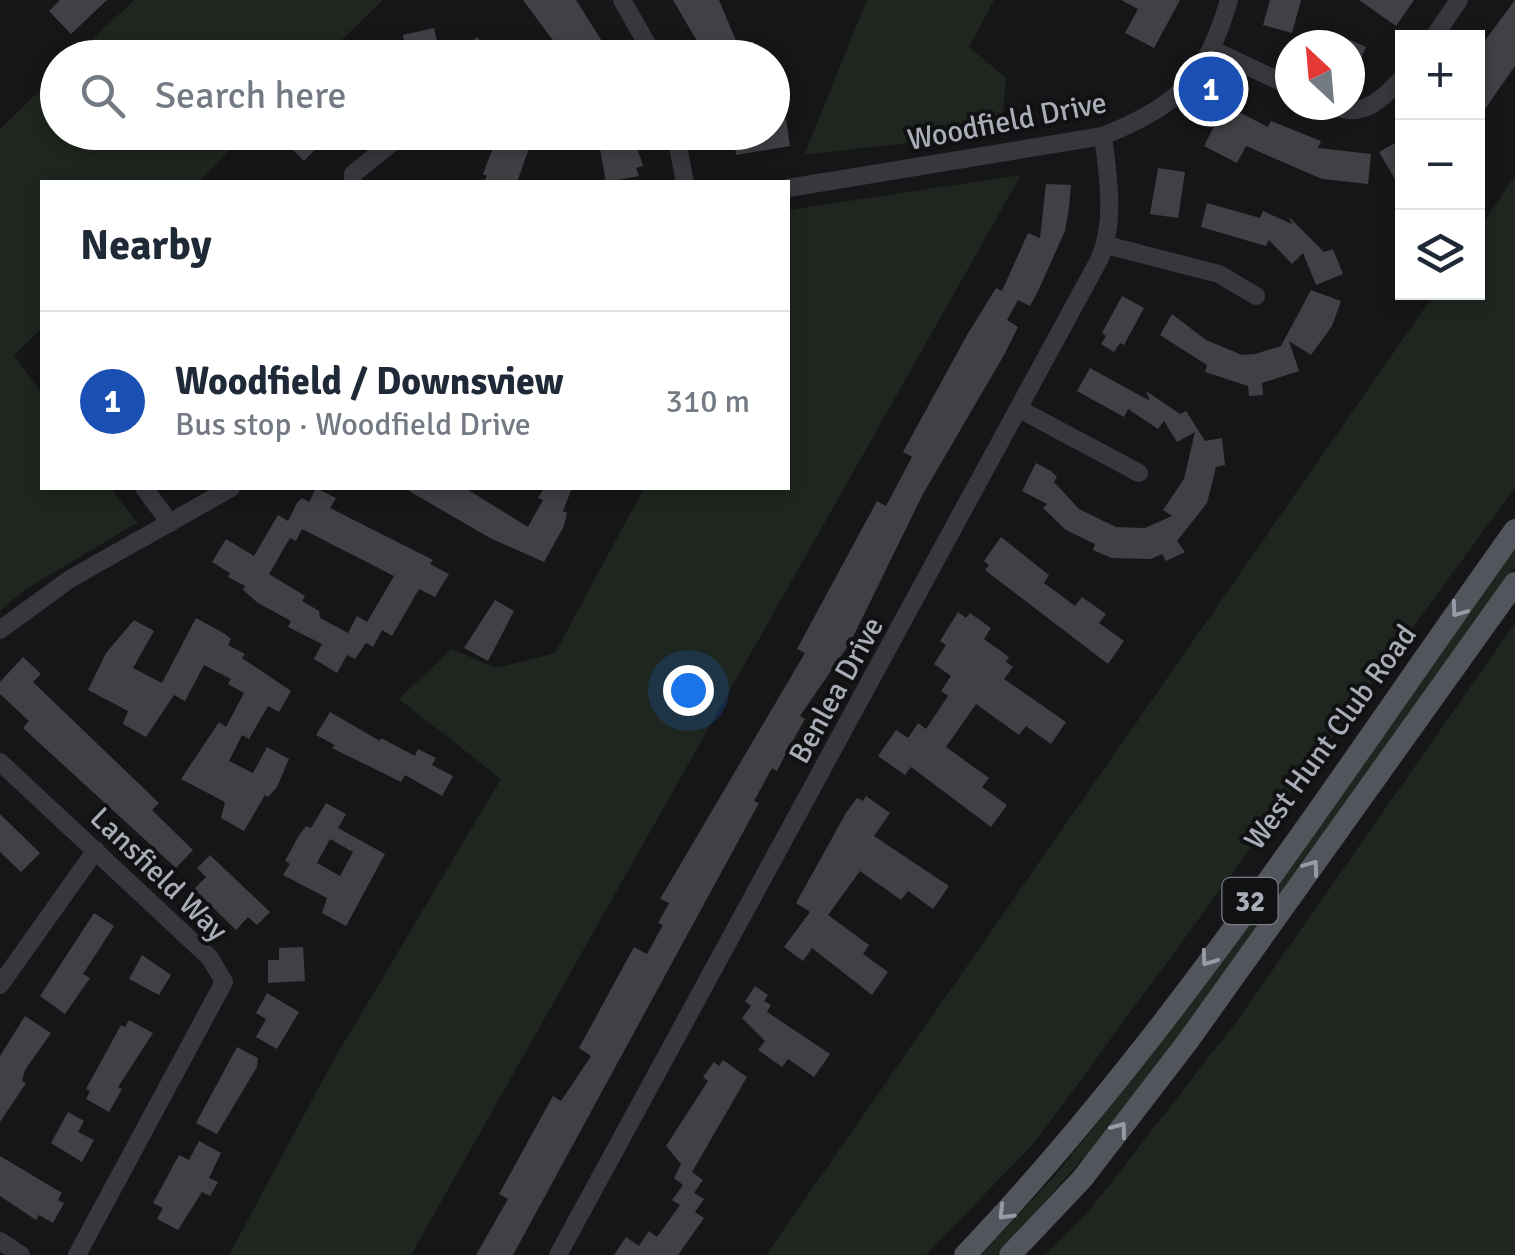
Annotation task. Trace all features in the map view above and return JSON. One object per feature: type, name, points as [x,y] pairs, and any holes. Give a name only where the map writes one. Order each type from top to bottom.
[{"type":"main road","name":"West Hunt Club Road","points":[[965,1255],[1052,1163],[1162,1024],[1515,530]]},
{"type":"main road","name":"West Hunt Club Road","points":[[1010,1255],[1082,1179],[1188,1041],[1515,583]]},
{"type":"street","points":[[622,0],[645,40]]},
{"type":"street","name":"Woodfield Drive","points":[[790,188],[1103,136],[1141,120],[1173,101],[1196,78],[1214,50],[1229,0]]},
{"type":"street","points":[[1439,30],[1459,0]]},
{"type":"street","points":[[1214,50],[1275,79]]},
{"type":"street","points":[[1365,107],[1378,104],[1395,86]]},
{"type":"street","name":"Benlea Drive","points":[[558,1255],[1106,245],[1109,184],[1103,136]]},
{"type":"street","points":[[354,180],[353,174],[362,164],[381,150]]},
{"type":"street","points":[[679,150],[685,180]]},
{"type":"street","points":[[1106,245],[1220,274],[1256,296]]},
{"type":"street","points":[[1020,409],[1139,473]]},
{"type":"street","points":[[145,490],[170,524]]},
{"type":"street","points":[[0,630],[70,579],[228,490]]},
{"type":"street","name":"Lansfield Way","points":[[0,762],[210,958],[224,982],[77,1255]]},
{"type":"street","points":[[0,984],[96,850]]},
{"type":"street","points":[[0,1241],[20,1255]]},
{"type":"shaded area","points":[[134,0],[383,0],[342,40],[92,40]]},
{"type":"shaded area","points":[[867,0],[994,0],[969,47],[1006,78],[1001,132],[804,155]]},
{"type":"shaded area","points":[[40,90],[40,150],[230,150],[200,180],[40,180],[40,330],[14,355],[40,391],[40,490],[112,490],[137,523],[24,590],[0,611],[0,129]]},
{"type":"shaded area","points":[[1021,175],[411,1255],[229,1255],[333,1061],[501,779],[399,699],[451,649],[497,668],[555,653],[643,490],[790,490],[790,210]]},
{"type":"shaded area","points":[[1515,176],[1515,488],[1035,1142],[926,1255],[766,1255],[1430,300],[1485,300],[1485,220]]},
{"type":"shaded area","points":[[1515,547],[1515,567],[1176,1039],[1094,1146],[997,1255],[981,1255],[1058,1172],[1132,1079]]},
{"type":"shaded area","points":[[1515,623],[1515,1255],[1045,1255],[1090,1210],[1239,1018]]},
{"type":"building","points":[[60,0],[107,0],[71,34],[49,11]]},
{"type":"building","points":[[523,0],[576,0],[601,40],[553,40]]},
{"type":"building","points":[[673,0],[719,0],[736,40],[696,40]]},
{"type":"building","points":[[1121,0],[1180,0],[1154,48],[1125,33],[1138,9]]},
{"type":"building","points":[[1270,0],[1301,0],[1293,30],[1263,25]]},
{"type":"building","points":[[1359,0],[1414,0],[1396,26]]},
{"type":"building","points":[[1515,0],[1515,66],[1485,109],[1485,41]]},
{"type":"building","points":[[434,28],[437,40],[404,40],[403,35]]},
{"type":"building","points":[[1225,105],[1268,127],[1271,121],[1321,141],[1318,148],[1371,154],[1368,184],[1322,179],[1246,146],[1237,163],[1204,146]]},
{"type":"building","points":[[1395,143],[1395,179],[1379,152]]},
{"type":"building","points":[[293,150],[315,150],[304,161]]},
{"type":"building","points":[[492,150],[529,150],[518,180],[485,180],[487,176],[483,174]]},
{"type":"building","points":[[600,150],[638,150],[643,166],[636,168],[639,176],[606,180]]},
{"type":"building","points":[[735,150],[766,150],[736,155]]},
{"type":"building","points":[[1158,168],[1185,172],[1178,218],[1150,214]]},
{"type":"building","points":[[1046,184],[1071,185],[1065,231],[1030,306],[1018,300],[1007,320],[1018,327],[1004,355],[923,494],[850,643],[800,716],[805,719],[777,771],[772,768],[754,801],[759,803],[513,1255],[476,1255],[508,1199],[499,1194],[553,1096],[561,1101],[591,1056],[579,1048],[634,947],[647,954],[663,925],[658,923],[669,903],[660,899],[805,653],[797,649],[877,501],[886,506],[912,457],[903,452],[967,335],[996,288],[1002,291],[1028,233],[1040,238]]},
{"type":"building","points":[[1207,203],[1260,218],[1263,211],[1292,224],[1289,217],[1324,252],[1333,249],[1343,274],[1316,285],[1303,253],[1292,264],[1269,240],[1266,246],[1201,227]]},
{"type":"building","points":[[1311,290],[1341,301],[1332,326],[1311,355],[1289,341],[1299,371],[1262,383],[1263,395],[1249,396],[1248,386],[1205,372],[1207,365],[1160,335],[1172,314],[1206,340],[1242,355],[1255,354],[1281,346]]},
{"type":"building","points":[[1122,296],[1144,308],[1124,345],[1120,343],[1114,352],[1101,344],[1106,336],[1102,333]]},
{"type":"building","points":[[1090,368],[1150,401],[1146,391],[1180,414],[1186,411],[1205,441],[1222,438],[1225,465],[1216,467],[1207,503],[1177,541],[1185,552],[1166,561],[1162,554],[1151,559],[1111,558],[1093,550],[1095,544],[1066,530],[1043,508],[1047,504],[1022,491],[1036,463],[1057,477],[1054,482],[1079,509],[1116,527],[1145,528],[1172,516],[1163,510],[1184,479],[1195,432],[1177,442],[1164,421],[1158,429],[1128,409],[1124,417],[1077,391]]},
{"type":"building","points":[[315,490],[320,490],[336,498],[330,508],[433,560],[430,564],[449,574],[435,597],[419,589],[392,636],[382,630],[373,647],[366,643],[355,659],[347,655],[337,673],[314,659],[322,644],[288,627],[291,621],[258,603],[243,590],[245,586],[212,562],[226,539],[254,556],[278,515],[288,521],[302,498],[309,502]],"holes":[[[302,529],[394,576],[367,622],[357,616],[348,633],[320,618],[319,611],[302,601],[305,596],[269,574],[290,538],[296,541]]]},
{"type":"building","points":[[407,490],[468,490],[528,527],[543,500],[538,498],[543,490],[571,490],[563,511],[567,513],[564,526],[544,562],[490,538]]},
{"type":"building","points":[[1001,537],[1049,575],[1044,583],[1075,606],[1082,597],[1106,614],[1099,623],[1124,641],[1108,664],[985,570],[989,565],[984,561]]},
{"type":"building","points":[[495,600],[514,611],[488,661],[464,648]]},
{"type":"building","points":[[958,612],[966,618],[970,613],[991,628],[984,639],[1009,657],[1006,662],[1013,667],[1004,679],[1066,722],[1051,744],[1026,726],[1019,735],[976,704],[946,747],[989,778],[982,787],[1007,805],[991,827],[911,767],[905,775],[878,756],[896,730],[908,738],[918,723],[926,729],[948,696],[941,691],[951,676],[934,664],[946,645],[940,641]]},
{"type":"building","points":[[196,618],[225,634],[231,639],[228,645],[245,654],[242,658],[291,691],[279,712],[268,706],[249,739],[242,735],[229,761],[253,773],[267,747],[289,759],[277,787],[268,797],[265,795],[244,831],[221,818],[225,802],[181,779],[219,722],[226,727],[244,693],[228,684],[231,679],[204,665],[185,701],[174,695],[146,737],[123,724],[128,711],[88,690],[106,653],[134,620],[154,631],[133,668],[162,683]]},
{"type":"building","points":[[23,657],[41,674],[33,682],[159,803],[152,810],[193,850],[176,868],[23,728],[29,721],[0,694],[0,682]]},
{"type":"building","points":[[330,712],[380,741],[381,738],[415,756],[418,749],[436,758],[432,765],[453,776],[442,796],[405,775],[401,782],[332,748],[335,745],[316,735]]},
{"type":"building","points":[[866,796],[890,813],[874,836],[949,886],[933,909],[908,891],[901,900],[860,871],[828,915],[869,945],[863,954],[888,972],[872,995],[812,948],[803,961],[784,947],[810,912],[796,903],[846,813],[857,798],[863,801]]},
{"type":"building","points":[[326,803],[346,814],[338,828],[385,854],[346,926],[322,913],[327,898],[283,875],[290,864],[285,861],[298,837],[306,826],[311,828]],"holes":[[[330,839],[353,852],[340,876],[317,863]]]},
{"type":"building","points":[[0,814],[40,853],[21,872],[0,852]]},
{"type":"building","points":[[210,855],[270,912],[257,925],[248,917],[236,930],[194,889],[206,877],[197,868]]},
{"type":"building","points":[[94,913],[114,926],[83,974],[90,978],[65,1014],[40,996]]},
{"type":"building","points":[[303,947],[305,981],[268,983],[268,960],[279,960],[279,948]]},
{"type":"building","points":[[142,955],[171,975],[159,995],[129,979]]},
{"type":"building","points":[[755,986],[768,995],[764,1001],[771,1005],[767,1012],[830,1054],[814,1077],[788,1059],[782,1067],[758,1050],[765,1041],[742,1018],[751,1006],[745,1001]]},
{"type":"building","points":[[267,993],[299,1012],[277,1049],[256,1037],[266,1019],[256,1013]]},
{"type":"building","points":[[25,1016],[51,1033],[25,1070],[22,1081],[26,1083],[0,1122],[0,1056]]},
{"type":"building","points":[[129,1020],[153,1033],[118,1087],[122,1089],[109,1112],[86,1099],[90,1091],[86,1089],[121,1025],[125,1027]]},
{"type":"building","points":[[237,1047],[258,1058],[257,1067],[217,1134],[196,1123]]},
{"type":"building","points":[[723,1060],[747,1077],[692,1172],[703,1180],[694,1193],[704,1199],[695,1212],[704,1218],[678,1255],[614,1255],[626,1237],[639,1246],[649,1231],[657,1237],[680,1205],[672,1200],[683,1185],[674,1178],[681,1164],[666,1146],[708,1081],[703,1077],[714,1062],[719,1066]]},
{"type":"building","points":[[68,1112],[84,1121],[78,1132],[94,1140],[82,1162],[51,1143]]},
{"type":"building","points":[[199,1141],[221,1153],[209,1178],[218,1182],[210,1196],[202,1192],[178,1230],[157,1219],[163,1208],[153,1203],[179,1155],[189,1160]]},
{"type":"building","points":[[0,1156],[62,1193],[58,1200],[64,1203],[53,1223],[39,1215],[36,1220],[0,1196]]},
{"type":"place","name":"Woodfield / Downsview","points":[[1211,89]]}]
